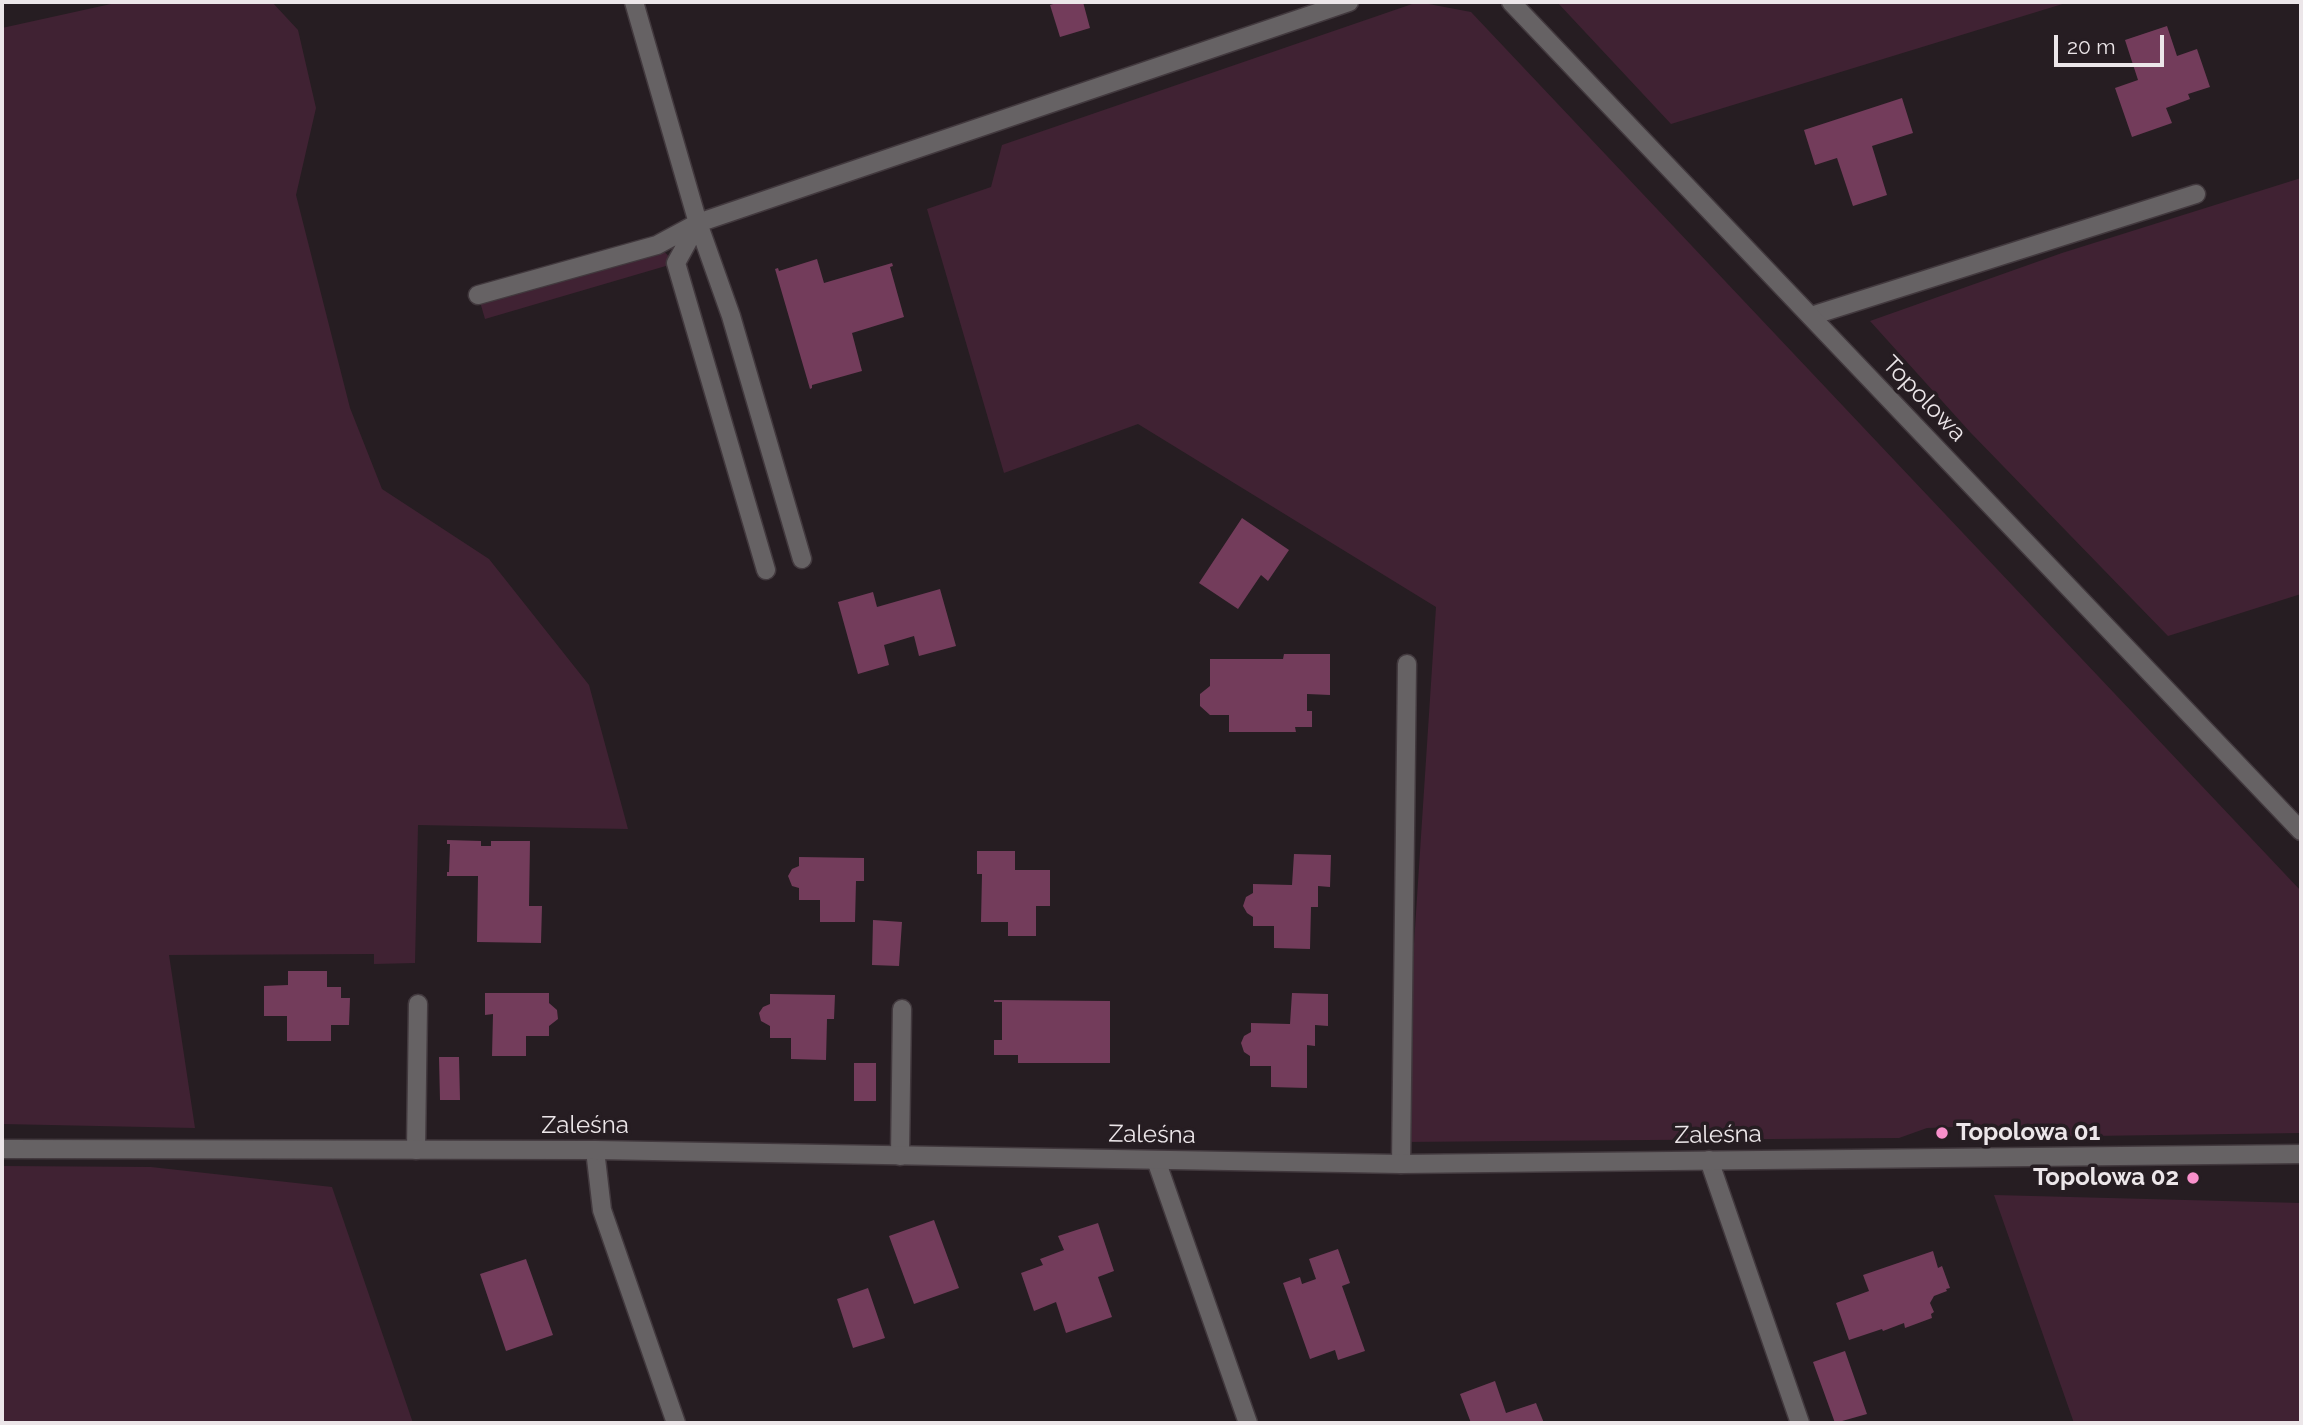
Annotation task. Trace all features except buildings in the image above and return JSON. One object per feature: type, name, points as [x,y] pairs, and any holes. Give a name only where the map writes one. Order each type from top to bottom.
[{"type":"street","points":[[634,2],[698,223],[730,316],[802,559]]},
{"type":"street","points":[[478,295],[657,245],[698,223],[1349,2]]},
{"type":"street","name":"Topolowa","points":[[1511,2],[2301,831]]},
{"type":"street","points":[[1811,316],[2196,194]]},
{"type":"street","points":[[698,223],[676,263],[766,570]]},
{"type":"street","points":[[1401,1164],[1407,664]]},
{"type":"street","points":[[416,1150],[418,1004]]},
{"type":"street","points":[[900,1156],[902,1009]]},
{"type":"street","name":"Zaleśna","points":[[2,1149],[595,1150],[1401,1164],[2301,1154]]},
{"type":"street","points":[[595,1150],[602,1210],[676,1423]]},
{"type":"street","points":[[1156,1160],[1248,1423]]},
{"type":"street","points":[[1709,1160],[1800,1423]]},
{"type":"shaded area","points":[[120,2],[272,2],[298,30],[316,108],[296,195],[350,408],[382,489],[489,559],[589,685],[628,829],[418,825],[415,963],[374,964],[374,954],[169,955],[195,1128],[2,1124],[2,28]]},
{"type":"shaded area","points":[[1418,2],[1471,12],[2301,891],[2301,1133],[2021,1137],[1984,1126],[1927,1128],[1899,1138],[1401,1142],[1436,607],[1138,424],[1004,473],[927,209],[991,187],[1002,145]]},
{"type":"shaded area","points":[[1557,2],[2069,2],[1671,124]]},
{"type":"shaded area","points":[[2301,178],[2301,594],[2168,636],[1970,432],[1870,321],[2062,253]]},
{"type":"shaded area","points":[[657,245],[676,263],[485,319],[478,295]]},
{"type":"shaded area","points":[[2,1166],[151,1167],[332,1187],[413,1423],[2,1423]]},
{"type":"shaded area","points":[[1994,1195],[2301,1203],[2301,1423],[2074,1423]]},
{"type":"place","name":"Topolowa 01","points":[[1942,1133]]},
{"type":"place","name":"Topolowa 02","points":[[2193,1178]]}]
